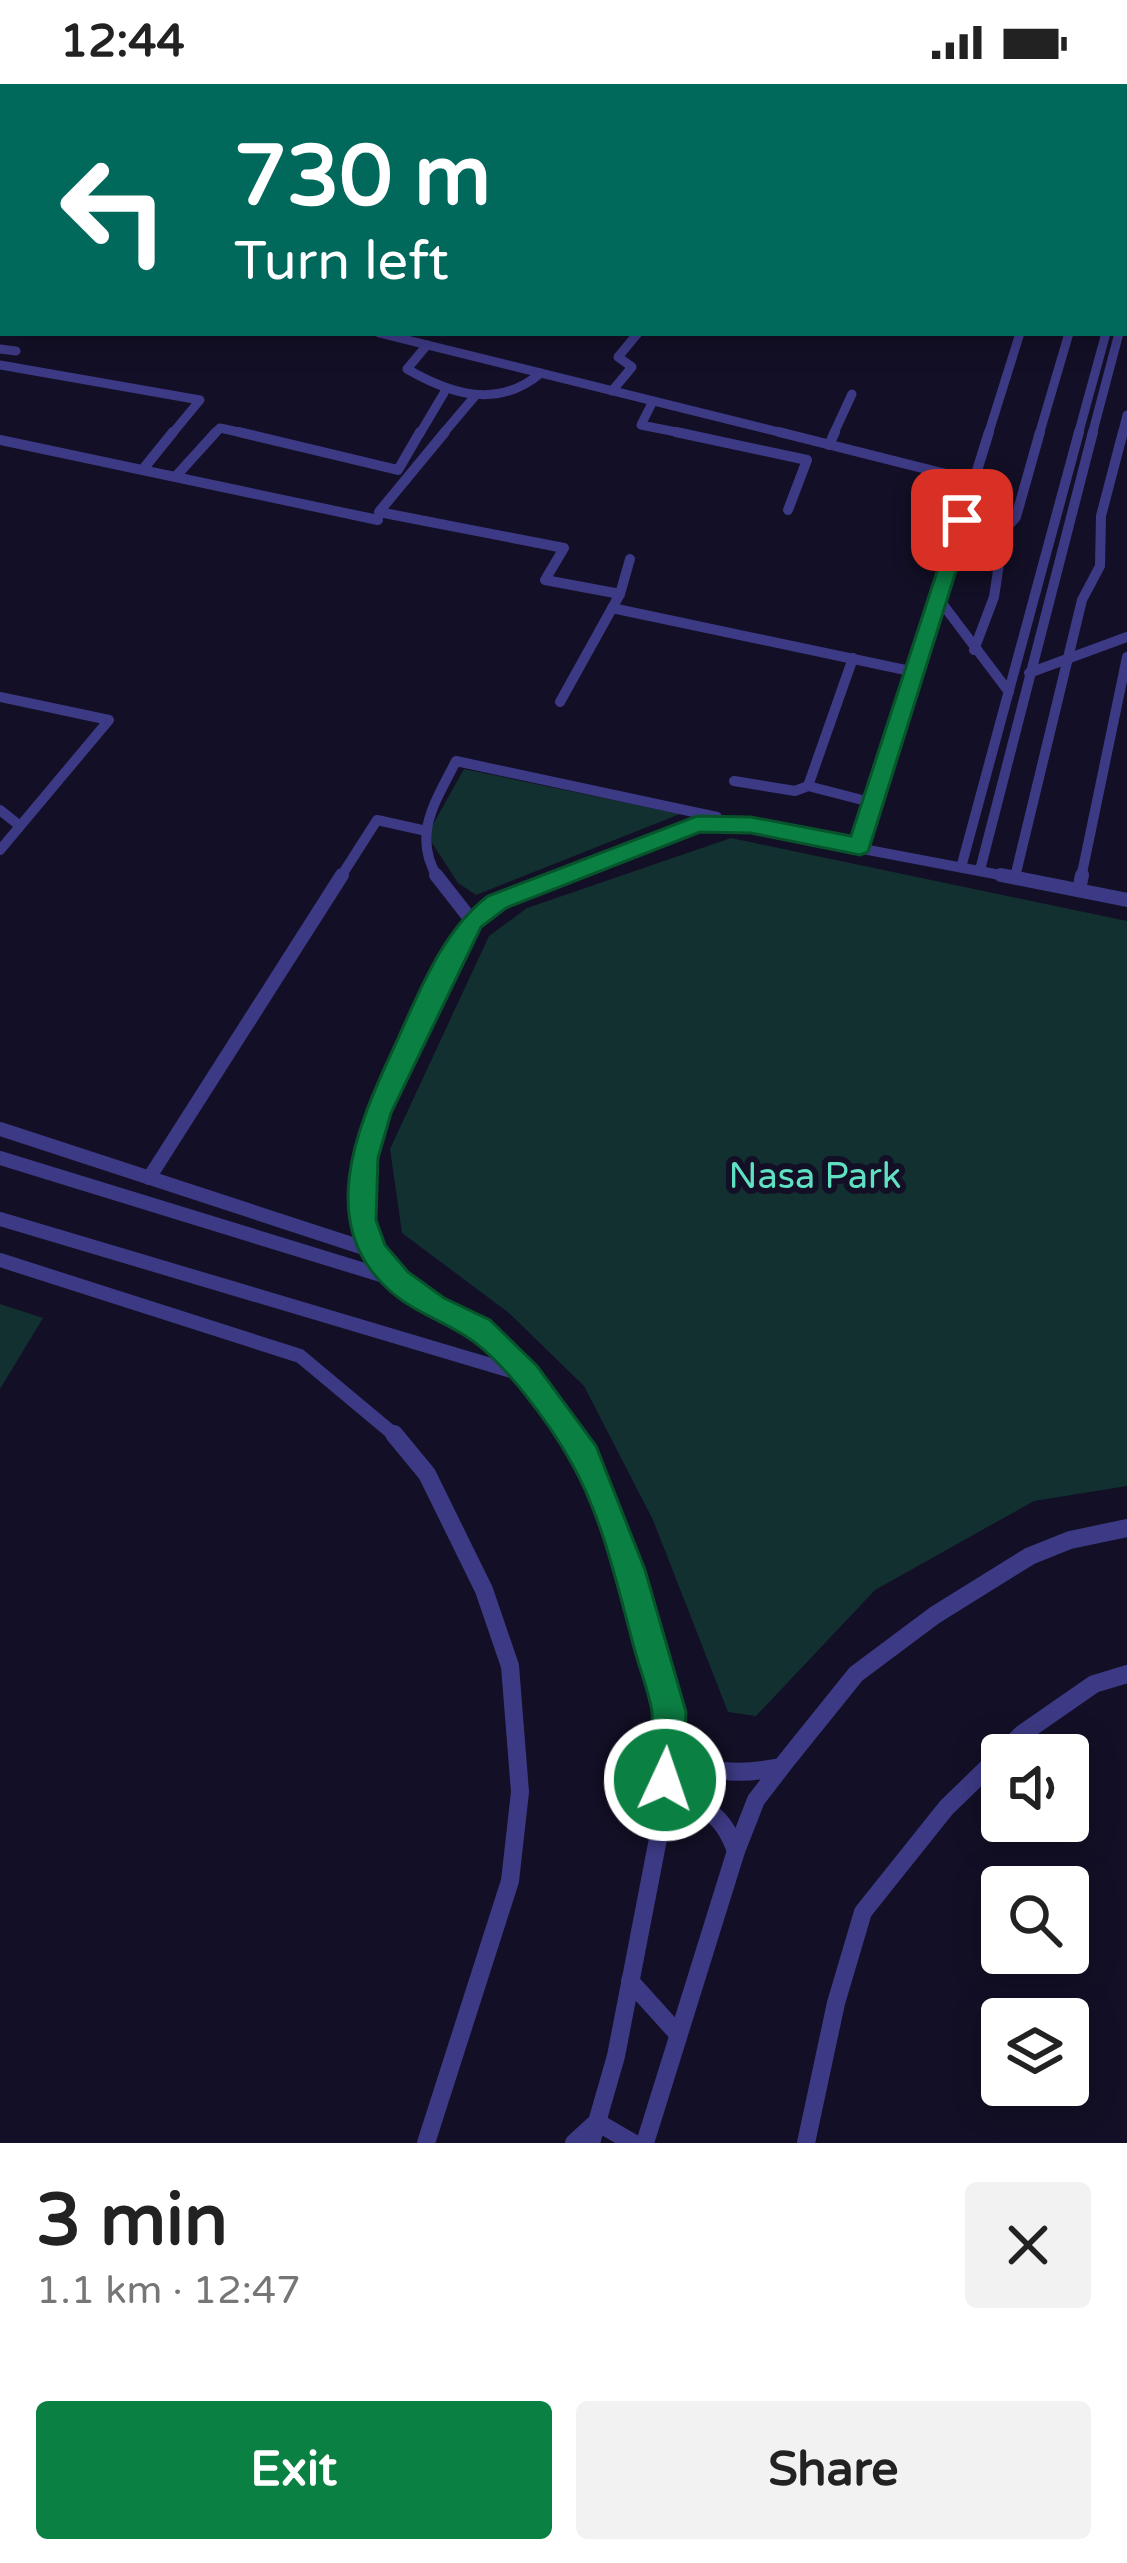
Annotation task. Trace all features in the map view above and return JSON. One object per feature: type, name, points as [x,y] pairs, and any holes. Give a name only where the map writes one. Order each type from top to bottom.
[{"type":"street","points":[[392,336],[974,481]]},
{"type":"street","points":[[612,391],[632,367],[618,357],[636,336]]},
{"type":"street","points":[[860,846],[1019,336]]},
{"type":"street","points":[[974,650],[994,597],[1004,531],[1016,517],[1068,336]]},
{"type":"street","points":[[962,865],[1105,336]]},
{"type":"street","points":[[980,870],[1119,336]]},
{"type":"street","points":[[427,345],[407,369],[444,393],[476,397],[527,388],[541,373]]},
{"type":"street","points":[[0,349],[16,351]]},
{"type":"street","points":[[0,365],[200,400],[145,468]]},
{"type":"street","points":[[177,475],[220,428],[398,470],[444,393]]},
{"type":"street","points":[[829,445],[852,394]]},
{"type":"street","points":[[476,397],[379,512],[564,548],[545,580],[620,594]]},
{"type":"street","points":[[653,401],[641,425],[807,460],[788,510]]},
{"type":"street","points":[[1016,878],[1082,600],[1100,566],[1101,516],[1127,415]]},
{"type":"street","points":[[756,448],[765,429]]},
{"type":"street","points":[[0,440],[379,520]]},
{"type":"street","points":[[560,703],[620,594],[630,559]]},
{"type":"street","points":[[938,598],[1009,692]]},
{"type":"street","points":[[612,608],[915,672]]},
{"type":"street","points":[[1029,673],[1127,637]]},
{"type":"street","points":[[1079,890],[1127,657]]},
{"type":"street","points":[[808,786],[853,658]]},
{"type":"street","points":[[0,697],[109,720],[0,850]]},
{"type":"street","points":[[472,921],[422,860],[422,830],[456,761],[1127,900]]},
{"type":"street","points":[[734,781],[794,791],[808,786],[874,802]]},
{"type":"street","points":[[0,810],[20,826]]},
{"type":"street","points":[[149,1178],[377,820],[422,830]]},
{"type":"street","points":[[594,2132],[663,1813],[669,1712],[629,1570],[585,1456],[526,1376],[479,1329],[433,1306],[398,1280],[373,1251],[359,1193],[377,1113],[472,921],[497,902],[530,887],[682,829],[720,822],[751,825]]},
{"type":"street","points":[[0,1129],[373,1251]]},
{"type":"street","points":[[5,1163],[398,1280]]},
{"type":"street","points":[[0,1219],[526,1376]]},
{"type":"street","points":[[0,1260],[300,1355],[397,1437],[427,1474],[451,1519],[484,1590],[509,1666],[520,1792],[510,1881],[426,2143]]},
{"type":"street","points":[[645,2143],[736,1851],[756,1800],[782,1766],[856,1674],[935,1615],[1030,1556],[1070,1540],[1127,1528]]},
{"type":"street","points":[[806,2143],[836,2003],[863,1912],[946,1808],[1022,1734],[1094,1684],[1127,1674]]},
{"type":"street","points":[[667,1748],[685,1762],[729,1775],[782,1766]]},
{"type":"street","points":[[663,1813],[684,1803],[713,1810],[736,1851]]},
{"type":"street","points":[[630,1982],[677,2032]]},
{"type":"street","points":[[574,2143],[594,2132],[633,2143]]},
{"type":"green space","points":[[464,769],[680,814],[476,895],[458,883],[427,835]]},
{"type":"green space","name":"Nasa Park","points":[[731,838],[1127,921],[1127,1486],[1034,1501],[875,1590],[756,1716],[728,1712],[653,1520],[584,1386],[509,1313],[402,1233],[390,1149],[489,936],[527,908]]},
{"type":"green space","points":[[0,1304],[43,1318],[0,1389]]},
{"type":"route","points":[[665,1780],[669,1712],[629,1570],[585,1456],[526,1376],[479,1329],[433,1306],[398,1280],[373,1251],[359,1193],[364,1158],[377,1113],[438,982],[472,921],[497,902],[697,824],[751,825],[860,846],[962,520]]}]
